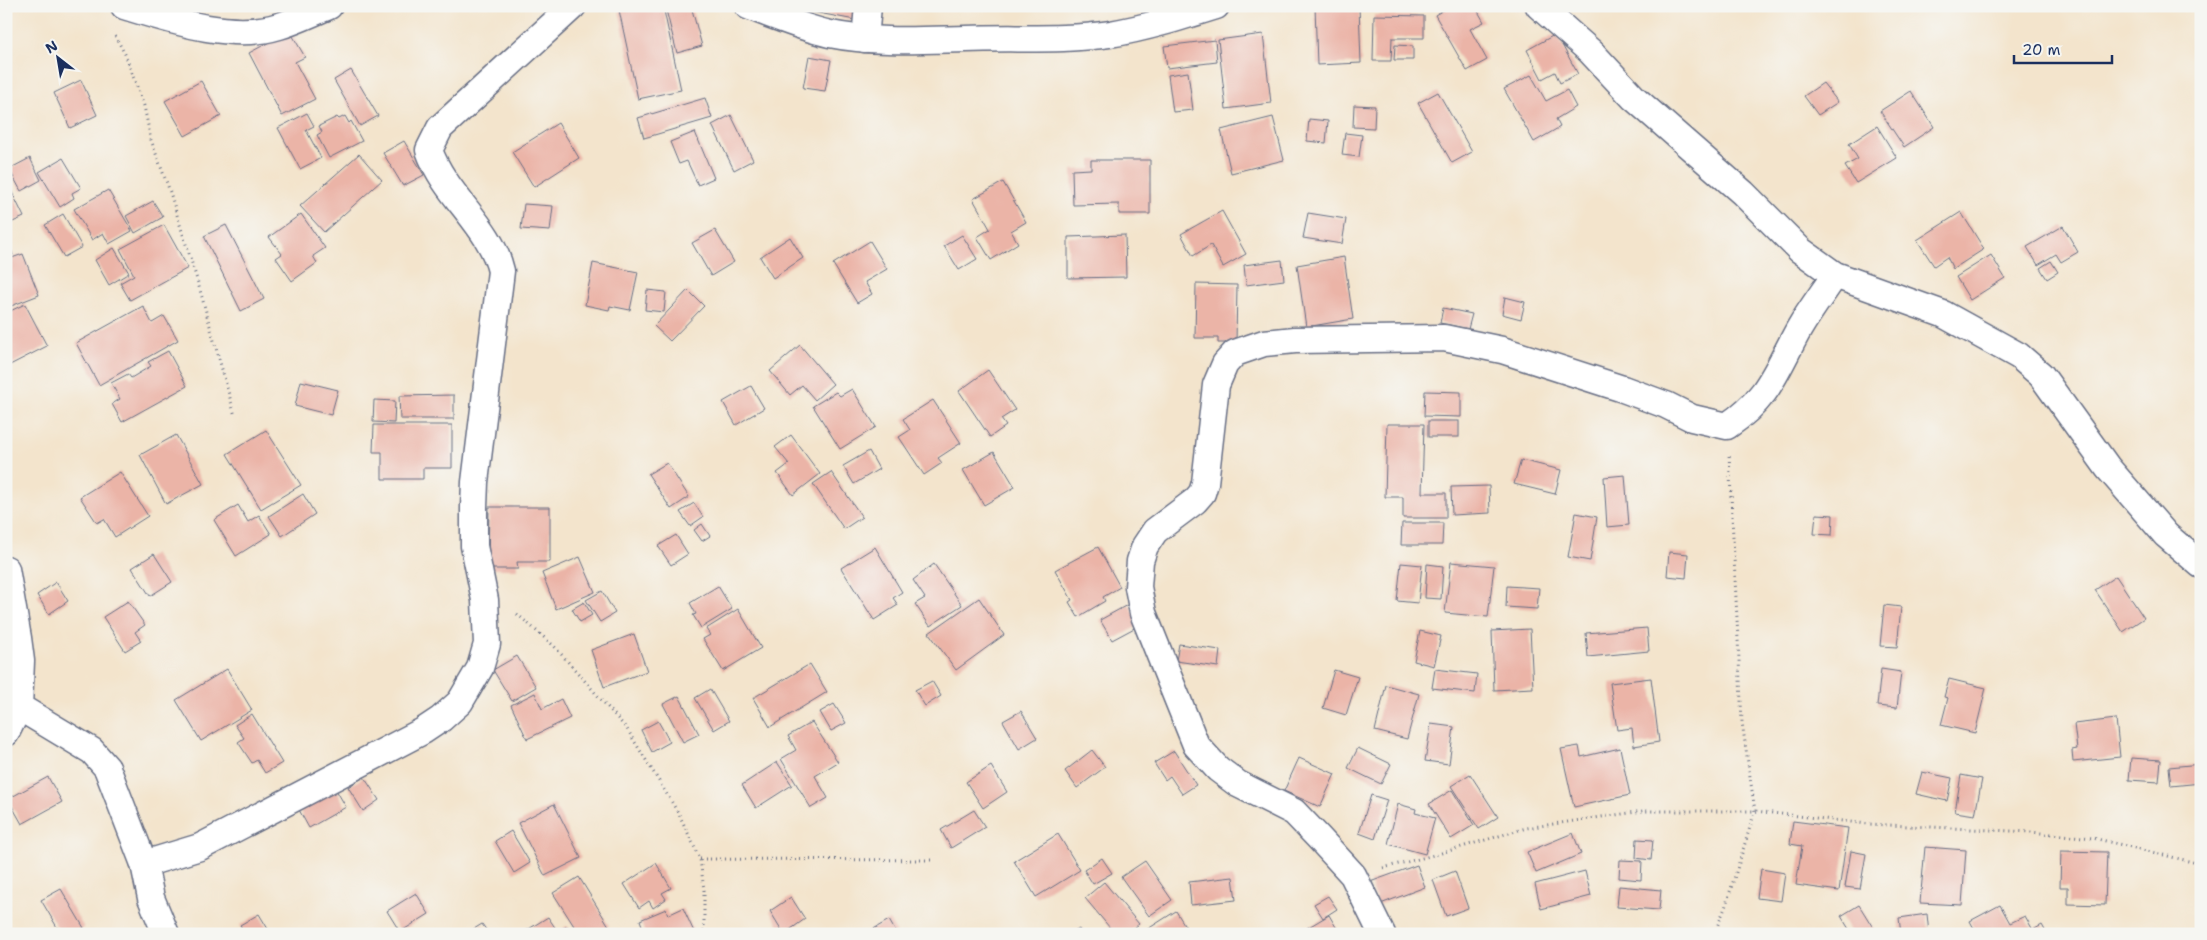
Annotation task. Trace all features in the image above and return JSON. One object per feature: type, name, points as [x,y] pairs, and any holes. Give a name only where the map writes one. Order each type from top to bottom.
[{"type":"street","points":[[124,6],[213,30],[244,32],[278,27],[329,6]]},
{"type":"street","points":[[144,864],[200,847],[392,747],[441,719],[460,702],[480,668],[487,644],[483,587],[474,546],[475,482],[501,271],[498,258],[490,242],[442,178],[434,165],[429,150],[440,128],[573,6]]},
{"type":"street","points":[[748,6],[829,34],[865,39],[907,41],[969,38],[1049,39],[1110,34],[1166,14],[1216,6]]},
{"type":"street","points":[[865,39],[868,6]]},
{"type":"street","points":[[1539,6],[1591,52],[1634,98],[1743,193],[1800,250],[1835,275],[1943,314],[2019,356],[2041,375],[2108,468],[2160,528],[2201,565]]},
{"type":"street","points":[[1382,934],[1353,875],[1294,812],[1232,779],[1218,769],[1196,745],[1143,613],[1138,587],[1140,561],[1145,546],[1155,531],[1195,501],[1202,493],[1205,483],[1216,385],[1225,364],[1236,353],[1264,343],[1295,340],[1444,338],[1502,350],[1622,389],[1666,405],[1692,418],[1727,426],[1758,401],[1777,372],[1799,328],[1835,275]]},
{"type":"street","points":[[6,569],[20,661],[18,707],[6,733]]},
{"type":"street","points":[[18,707],[92,751],[107,768],[144,864],[151,898],[166,934]]},
{"type":"path","points":[[112,30],[125,54],[144,106],[151,140],[169,189],[198,283],[235,416]]},
{"type":"path","points":[[1714,934],[1755,811],[1742,722],[1727,426]]},
{"type":"path","points":[[483,587],[554,646],[626,729],[679,814],[700,859],[704,890],[704,934]]},
{"type":"path","points":[[1353,875],[1438,854],[1526,828],[1643,810],[1755,811],[1868,824],[2031,832],[2093,838],[2201,864]]},
{"type":"path","points":[[700,859],[933,860]]},
{"type":"building","points":[[636,6],[663,6],[681,90],[638,99],[619,10]]},
{"type":"building","points":[[665,6],[691,6],[702,46],[677,53]]},
{"type":"building","points":[[809,6],[858,6],[855,20],[808,11]]},
{"type":"building","points":[[1315,6],[1359,6],[1361,63],[1317,65]]},
{"type":"building","points":[[1450,6],[1475,6],[1484,22],[1470,29],[1487,60],[1467,71],[1435,15]]},
{"type":"building","points":[[1374,15],[1424,16],[1424,38],[1392,38],[1391,61],[1373,61]]},
{"type":"building","points":[[290,31],[305,57],[295,62],[315,99],[282,116],[249,53]]},
{"type":"building","points":[[1263,34],[1271,103],[1226,109],[1218,40]]},
{"type":"building","points":[[1556,34],[1578,74],[1560,83],[1555,72],[1542,79],[1527,50]]},
{"type":"building","points":[[1215,40],[1217,62],[1167,68],[1164,46]]},
{"type":"building","points":[[1395,45],[1413,46],[1413,60],[1394,60]]},
{"type":"building","points":[[809,56],[831,60],[825,91],[803,88]]},
{"type":"building","points":[[351,70],[378,116],[360,126],[334,80]]},
{"type":"building","points":[[1188,72],[1193,110],[1173,112],[1168,75]]},
{"type":"building","points":[[1531,75],[1546,101],[1567,90],[1576,107],[1556,119],[1560,127],[1534,142],[1504,89]]},
{"type":"building","points":[[81,80],[97,115],[70,128],[54,93]]},
{"type":"building","points":[[201,81],[221,116],[185,136],[165,101]]},
{"type":"building","points":[[1823,83],[1838,102],[1818,115],[1804,96]]},
{"type":"building","points":[[1911,91],[1934,127],[1904,147],[1880,111]]},
{"type":"building","points":[[1438,92],[1472,152],[1452,163],[1418,103]]},
{"type":"building","points":[[705,98],[712,118],[644,138],[638,118]]},
{"type":"building","points":[[1354,105],[1375,106],[1374,128],[1353,127]]},
{"type":"building","points":[[307,113],[314,126],[306,130],[321,158],[300,169],[278,128]]},
{"type":"building","points":[[731,115],[753,160],[734,170],[712,125]]},
{"type":"building","points":[[345,116],[349,123],[351,121],[362,141],[329,158],[317,135],[322,132],[319,126],[337,117],[339,119]]},
{"type":"building","points":[[1273,117],[1284,160],[1231,173],[1221,130]]},
{"type":"building","points":[[1309,119],[1328,121],[1326,143],[1307,141]]},
{"type":"building","points":[[558,123],[579,158],[534,187],[512,152]]},
{"type":"building","points":[[1877,126],[1897,158],[1856,183],[1845,166],[1858,159],[1849,144]]},
{"type":"building","points":[[695,132],[714,178],[698,185],[687,161],[679,164],[670,142]]},
{"type":"building","points":[[1345,133],[1362,135],[1359,157],[1342,155]]},
{"type":"building","points":[[404,141],[424,175],[403,186],[383,153]]},
{"type":"building","points":[[359,154],[382,180],[324,232],[300,206]]},
{"type":"building","points":[[30,158],[41,180],[21,191],[9,169]]},
{"type":"building","points":[[63,158],[81,188],[72,193],[74,198],[60,207],[39,172]]},
{"type":"building","points":[[1091,160],[1150,160],[1150,214],[1119,214],[1119,204],[1073,205],[1072,170],[1091,169]]},
{"type":"building","points":[[6,180],[24,217],[6,225]]},
{"type":"building","points":[[1003,182],[1026,222],[1011,231],[1018,243],[991,260],[977,237],[990,229],[973,199]]},
{"type":"building","points":[[108,190],[132,231],[109,244],[103,233],[92,240],[74,209]]},
{"type":"building","points":[[153,201],[163,217],[135,233],[126,216]]},
{"type":"building","points":[[524,204],[553,206],[550,231],[521,229]]},
{"type":"building","points":[[1222,211],[1246,254],[1223,267],[1211,245],[1193,256],[1181,234]]},
{"type":"building","points":[[1961,212],[1984,249],[1953,269],[1947,257],[1934,266],[1917,240]]},
{"type":"building","points":[[1308,213],[1346,219],[1342,244],[1303,238]]},
{"type":"building","points":[[63,214],[82,247],[64,257],[45,225]]},
{"type":"building","points":[[301,214],[325,248],[313,256],[317,263],[292,281],[276,258],[282,254],[269,237]]},
{"type":"building","points":[[164,225],[188,268],[130,300],[120,283],[134,275],[120,249]]},
{"type":"building","points":[[226,225],[264,299],[241,311],[204,236]]},
{"type":"building","points":[[2063,226],[2078,252],[2061,262],[2056,254],[2038,265],[2027,247]]},
{"type":"building","points":[[715,230],[734,262],[711,276],[692,243]]},
{"type":"building","points":[[962,235],[977,259],[959,270],[944,246]]},
{"type":"building","points":[[1125,235],[1126,277],[1068,278],[1068,237]]},
{"type":"building","points":[[6,236],[13,255],[6,258]]},
{"type":"building","points":[[790,237],[803,258],[773,278],[760,257]]},
{"type":"building","points":[[870,241],[887,269],[865,282],[872,294],[857,303],[833,264]]},
{"type":"building","points":[[114,248],[129,273],[109,285],[95,260]]},
{"type":"building","points":[[23,254],[39,295],[6,308],[6,260]]},
{"type":"building","points":[[1991,255],[2005,278],[1970,300],[1956,277]]},
{"type":"building","points":[[1344,257],[1353,319],[1306,327],[1297,265]]},
{"type":"building","points":[[1282,260],[1284,280],[1246,285],[1244,265]]},
{"type":"building","points":[[2051,261],[2058,272],[2047,279],[2040,268]]},
{"type":"building","points":[[593,263],[638,272],[630,310],[610,306],[609,310],[585,305]]},
{"type":"building","points":[[1196,284],[1237,285],[1236,343],[1218,343],[1218,338],[1195,338]]},
{"type":"building","points":[[647,290],[666,292],[664,312],[645,310]]},
{"type":"building","points":[[688,290],[704,306],[670,341],[654,326]]},
{"type":"building","points":[[1505,297],[1525,302],[1521,319],[1502,314]]},
{"type":"building","points":[[25,304],[47,346],[6,367],[6,313]]},
{"type":"building","points":[[143,306],[152,323],[164,316],[178,340],[99,385],[76,343]]},
{"type":"building","points":[[1443,308],[1472,314],[1468,329],[1440,323]]},
{"type":"building","points":[[800,345],[833,384],[815,400],[802,385],[790,395],[770,371]]},
{"type":"building","points":[[168,351],[187,386],[122,422],[112,404],[120,399],[111,383],[128,374],[131,378],[151,366],[148,362]]},
{"type":"building","points":[[988,370],[1015,410],[1001,419],[1006,426],[990,437],[959,391]]},
{"type":"building","points":[[301,381],[338,390],[331,415],[295,406]]},
{"type":"building","points":[[751,386],[764,408],[736,425],[723,402]]},
{"type":"building","points":[[852,389],[876,427],[840,449],[813,406],[836,392],[840,396]]},
{"type":"building","points":[[1425,391],[1461,392],[1461,417],[1424,416]]},
{"type":"building","points":[[454,395],[454,419],[400,419],[399,396]]},
{"type":"building","points":[[374,400],[395,401],[394,423],[373,422]]},
{"type":"building","points":[[933,400],[961,443],[938,458],[942,463],[924,475],[899,437],[910,430],[903,419]]},
{"type":"building","points":[[1428,421],[1459,421],[1459,437],[1428,437]]},
{"type":"building","points":[[1387,424],[1424,424],[1422,493],[1446,493],[1446,518],[1403,518],[1403,497],[1385,497]]},
{"type":"building","points":[[374,425],[452,425],[452,468],[423,468],[423,479],[382,479],[382,452],[373,452]]},
{"type":"building","points":[[266,430],[301,485],[261,509],[227,454]]},
{"type":"building","points":[[176,435],[203,484],[166,504],[140,455]]},
{"type":"building","points":[[791,435],[820,474],[793,495],[777,473],[789,464],[775,447]]},
{"type":"building","points":[[869,451],[879,469],[854,484],[843,466]]},
{"type":"building","points":[[994,452],[1015,487],[984,505],[963,470]]},
{"type":"building","points":[[1521,460],[1561,470],[1555,494],[1514,484]]},
{"type":"building","points":[[667,463],[689,497],[671,509],[648,474]]},
{"type":"building","points":[[120,472],[148,516],[115,537],[104,519],[97,523],[80,497]]},
{"type":"building","points":[[831,472],[862,517],[844,529],[813,484]]},
{"type":"building","points":[[1625,475],[1629,525],[1607,527],[1604,477]]},
{"type":"building","points":[[1489,486],[1490,513],[1452,515],[1451,487]]},
{"type":"building","points":[[303,494],[315,514],[282,536],[269,516]]},
{"type":"building","points":[[694,503],[703,517],[690,526],[680,512]]},
{"type":"building","points":[[238,505],[248,522],[259,515],[271,534],[236,556],[214,520]]},
{"type":"building","points":[[489,507],[550,507],[550,562],[517,562],[518,569],[488,569]]},
{"type":"building","points":[[1576,513],[1597,517],[1590,561],[1568,557]]},
{"type":"building","points":[[1816,514],[1833,515],[1832,535],[1814,534]]},
{"type":"building","points":[[1402,523],[1443,523],[1442,545],[1401,545]]},
{"type":"building","points":[[702,524],[710,536],[702,541],[694,530]]},
{"type":"building","points":[[676,535],[688,554],[671,565],[658,546]]},
{"type":"building","points":[[875,547],[902,592],[893,598],[898,605],[874,620],[841,568]]},
{"type":"building","points":[[1098,547],[1120,587],[1103,597],[1105,601],[1078,617],[1069,602],[1072,600],[1055,570]]},
{"type":"building","points":[[1669,552],[1688,554],[1686,578],[1667,576]]},
{"type":"building","points":[[154,554],[172,582],[150,596],[132,568]]},
{"type":"building","points":[[580,557],[595,592],[556,609],[542,573]]},
{"type":"building","points":[[1451,562],[1494,566],[1488,617],[1445,613]]},
{"type":"building","points":[[1401,563],[1422,565],[1418,603],[1397,601]]},
{"type":"building","points":[[934,564],[962,605],[930,626],[915,604],[925,598],[913,580]]},
{"type":"building","points":[[1427,564],[1443,566],[1441,599],[1425,598]]},
{"type":"building","points":[[2116,576],[2144,618],[2123,632],[2095,590]]},
{"type":"building","points":[[56,582],[68,601],[49,614],[37,595]]},
{"type":"building","points":[[718,586],[732,609],[701,628],[693,615],[696,614],[690,603]]},
{"type":"building","points":[[1507,586],[1539,588],[1537,609],[1506,607]]},
{"type":"building","points":[[602,591],[615,613],[600,622],[586,600]]},
{"type":"building","points":[[979,598],[1004,635],[956,670],[929,633]]},
{"type":"building","points":[[128,601],[145,625],[135,632],[141,641],[125,651],[103,617]]},
{"type":"building","points":[[584,602],[592,615],[580,622],[572,609]]},
{"type":"building","points":[[1129,604],[1140,625],[1112,640],[1100,620]]},
{"type":"building","points":[[1884,605],[1901,607],[1897,647],[1880,646]]},
{"type":"building","points":[[738,609],[761,648],[723,671],[703,639],[710,635],[706,629]]},
{"type":"building","points":[[1647,628],[1649,651],[1588,657],[1586,633]]},
{"type":"building","points":[[1530,629],[1533,688],[1494,690],[1492,631]]},
{"type":"building","points":[[1420,631],[1441,636],[1434,666],[1414,661]]},
{"type":"building","points":[[634,634],[647,671],[604,687],[591,650]]},
{"type":"building","points":[[1179,644],[1220,650],[1218,667],[1176,661]]},
{"type":"building","points":[[517,656],[536,687],[512,701],[493,670]]},
{"type":"building","points":[[6,659],[16,675],[6,680]]},
{"type":"building","points":[[810,664],[827,692],[770,727],[753,698]]},
{"type":"building","points":[[227,669],[252,710],[201,741],[176,700]]},
{"type":"building","points":[[1435,669],[1477,674],[1475,693],[1432,688]]},
{"type":"building","points":[[1881,669],[1901,672],[1897,708],[1877,706]]},
{"type":"building","points":[[1334,670],[1358,677],[1346,715],[1323,708]]},
{"type":"building","points":[[1651,678],[1659,742],[1634,746],[1632,728],[1617,730],[1610,683]]},
{"type":"building","points":[[1949,679],[1986,688],[1975,733],[1941,725],[1948,698],[1944,697]]},
{"type":"building","points":[[932,681],[941,696],[925,706],[915,690]]},
{"type":"building","points":[[1386,685],[1419,694],[1407,739],[1375,731]]},
{"type":"building","points":[[710,689],[729,721],[714,730],[695,698]]},
{"type":"building","points":[[535,693],[542,709],[561,699],[570,718],[527,739],[511,705]]},
{"type":"building","points":[[679,696],[699,734],[683,742],[663,704]]},
{"type":"building","points":[[834,704],[846,723],[831,731],[820,712]]},
{"type":"building","points":[[1021,711],[1037,738],[1019,749],[1003,721]]},
{"type":"building","points":[[252,714],[282,763],[265,773],[257,760],[252,763],[238,742],[244,738],[235,725]]},
{"type":"building","points":[[2116,719],[2120,757],[2073,762],[2072,750],[2077,749],[2074,724]]},
{"type":"building","points":[[658,721],[670,742],[652,752],[641,730]]},
{"type":"building","points":[[812,722],[838,762],[815,776],[828,798],[811,808],[781,759],[796,750],[788,736]]},
{"type":"building","points":[[1431,724],[1454,727],[1449,764],[1425,761]]},
{"type":"building","points":[[1579,746],[1581,757],[1620,748],[1630,795],[1574,807],[1561,749]]},
{"type":"building","points":[[1358,748],[1391,764],[1381,784],[1348,768]]},
{"type":"building","points":[[1092,750],[1105,767],[1077,788],[1065,771]]},
{"type":"building","points":[[1174,751],[1196,785],[1182,794],[1170,776],[1165,780],[1154,763]]},
{"type":"building","points":[[1299,758],[1335,774],[1320,807],[1284,791]]},
{"type":"building","points":[[2131,758],[2161,760],[2159,782],[2129,780]]},
{"type":"building","points":[[777,762],[792,785],[756,808],[742,785]]},
{"type":"building","points":[[2201,764],[2201,783],[2171,786],[2169,767]]},
{"type":"building","points":[[991,766],[1007,792],[983,808],[966,782]]},
{"type":"building","points":[[1922,772],[1952,778],[1947,801],[1916,794]]},
{"type":"building","points":[[1470,774],[1498,817],[1479,829],[1451,786]]},
{"type":"building","points":[[1961,775],[1982,779],[1975,815],[1955,812]]},
{"type":"building","points":[[48,777],[62,802],[22,824],[8,799]]},
{"type":"building","points":[[364,777],[379,800],[363,811],[348,787]]},
{"type":"building","points":[[335,788],[346,807],[309,828],[298,808]]},
{"type":"building","points":[[1452,790],[1474,825],[1451,839],[1429,804]]},
{"type":"building","points":[[1371,795],[1387,800],[1375,839],[1359,833]]},
{"type":"building","points":[[554,804],[581,858],[545,876],[518,823]]},
{"type":"building","points":[[1398,804],[1416,809],[1415,813],[1435,818],[1425,854],[1388,844]]},
{"type":"building","points":[[974,810],[985,827],[951,848],[941,830]]},
{"type":"building","points":[[1793,821],[1848,828],[1839,891],[1796,885],[1802,846],[1790,844]]},
{"type":"building","points":[[511,831],[530,863],[514,873],[495,841]]},
{"type":"building","points":[[1573,833],[1581,854],[1536,873],[1527,852]]},
{"type":"building","points":[[1058,834],[1080,870],[1036,897],[1014,861]]},
{"type":"building","points":[[1637,839],[1653,840],[1651,860],[1636,858]]},
{"type":"building","points":[[1925,847],[1966,850],[1962,905],[1920,903]]},
{"type":"building","points":[[1851,851],[1866,854],[1860,889],[1845,887]]},
{"type":"building","points":[[2061,851],[2107,852],[2105,905],[2068,904],[2068,887],[2060,887]]},
{"type":"building","points":[[1102,858],[1112,873],[1093,884],[1084,870]]},
{"type":"building","points":[[1620,860],[1642,861],[1641,880],[1619,878]]},
{"type":"building","points":[[1145,861],[1172,900],[1149,916],[1121,877]]},
{"type":"building","points":[[656,863],[671,888],[662,893],[666,899],[653,908],[649,901],[639,908],[624,884]]},
{"type":"building","points":[[1417,865],[1425,887],[1378,905],[1370,882]]},
{"type":"building","points":[[1761,869],[1785,873],[1781,901],[1757,898]]},
{"type":"building","points":[[1455,871],[1468,908],[1446,916],[1433,880]]},
{"type":"building","points":[[1585,871],[1591,896],[1541,909],[1535,884]]},
{"type":"building","points":[[579,877],[609,926],[596,934],[579,934],[553,893]]},
{"type":"building","points":[[1233,877],[1236,900],[1191,905],[1189,882]]},
{"type":"building","points":[[1104,882],[1139,924],[1127,934],[1115,934],[1085,898]]},
{"type":"building","points":[[1619,886],[1661,890],[1659,910],[1617,907]]},
{"type":"building","points":[[61,889],[84,928],[74,934],[61,934],[41,900]]},
{"type":"building","points":[[416,893],[429,914],[400,932],[387,911]]},
{"type":"building","points":[[1328,896],[1337,909],[1323,918],[1314,904]]},
{"type":"building","points":[[791,897],[805,919],[784,934],[770,911]]},
{"type":"building","points":[[1859,905],[1877,934],[1852,934],[1841,916]]},
{"type":"building","points":[[2000,905],[2010,923],[2025,916],[2033,930],[2042,925],[2047,934],[1977,934],[1970,921]]},
{"type":"building","points":[[683,908],[695,934],[645,934],[640,920],[666,909],[668,915]]},
{"type":"building","points":[[1176,911],[1190,934],[1140,934]]},
{"type":"building","points":[[259,914],[271,934],[246,934],[240,925]]},
{"type":"building","points":[[1927,914],[1929,934],[1901,934],[1899,918]]},
{"type":"building","points":[[1329,915],[1340,934],[1310,934],[1307,928]]},
{"type":"building","points":[[548,917],[558,932],[567,926],[572,934],[525,934],[524,932]]},
{"type":"building","points":[[889,920],[897,934],[865,934]]},
{"type":"building","points":[[482,924],[489,934],[471,934],[469,932]]},
{"type":"building","points":[[1079,929],[1082,934],[1071,934]]}]
